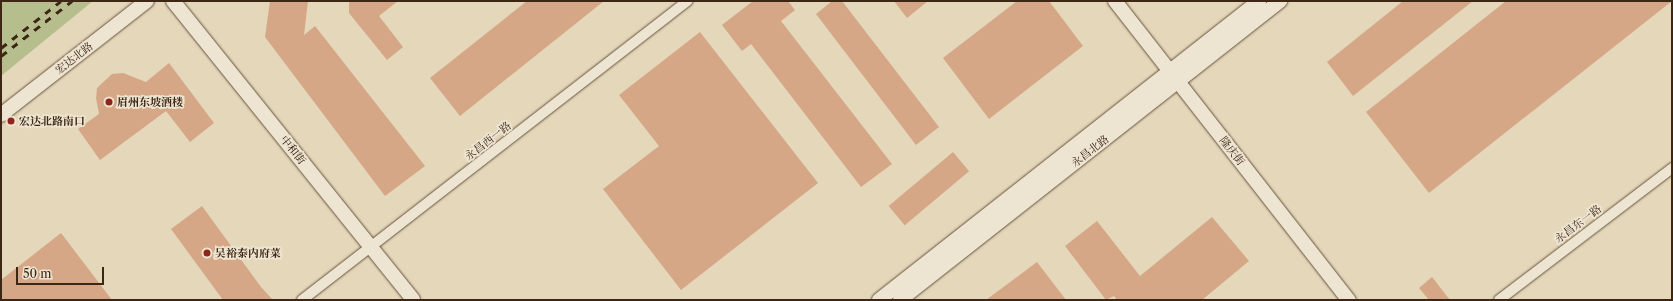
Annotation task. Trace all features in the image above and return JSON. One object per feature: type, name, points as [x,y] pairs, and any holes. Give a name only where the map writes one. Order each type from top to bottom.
[{"type":"street","name":"宏达北路","points":[[1,115],[147,1]]},
{"type":"street","name":"中和街","points":[[173,1],[413,300]]},
{"type":"street","name":"永昌西一路","points":[[302,300],[688,1]]},
{"type":"street","name":"隆庆街","points":[[1115,1],[1349,300]]},
{"type":"street","name":"永昌北路","points":[[900,300],[1174,76],[1259,1]]},
{"type":"street","name":"永昌北路","points":[[879,300],[1174,76],[1280,1]]},
{"type":"street","name":"永昌东一路","points":[[1499,300],[1672,168]]},
{"type":"green space","points":[[1,1],[93,1],[1,76]]},
{"type":"building","points":[[270,1],[308,1],[304,35],[315,26],[425,166],[385,196],[265,37]]},
{"type":"building","points":[[349,1],[398,1],[379,16],[403,47],[387,60],[349,13]]},
{"type":"building","points":[[527,1],[604,1],[460,116],[430,78]]},
{"type":"building","points":[[753,1],[788,1],[795,10],[781,21],[892,164],[861,187],[751,44],[742,51],[722,25]]},
{"type":"building","points":[[832,1],[842,1],[939,127],[916,145],[816,14]]},
{"type":"building","points":[[894,1],[928,1],[907,18]]},
{"type":"building","points":[[1017,1],[1049,1],[1083,46],[989,119],[943,58]]},
{"type":"building","points":[[1403,1],[1473,1],[1353,96],[1327,62]]},
{"type":"building","points":[[1506,1],[1672,1],[1429,193],[1366,112]]},
{"type":"building","points":[[700,32],[818,183],[681,290],[603,189],[659,146],[619,95]]},
{"type":"building","points":[[169,63],[214,123],[190,142],[166,111],[100,160],[78,129],[99,114],[96,98],[97,88],[112,74],[123,73],[146,82]]},
{"type":"building","points":[[953,152],[969,171],[905,225],[889,206]]},
{"type":"building","points":[[202,206],[261,287],[273,300],[223,300],[171,229]]},
{"type":"building","points":[[1212,217],[1249,261],[1202,300],[1117,300],[1114,296],[1106,300],[1065,246],[1097,221],[1140,276]]},
{"type":"building","points":[[61,233],[112,300],[1,300],[1,280]]},
{"type":"building","points":[[1037,262],[1066,300],[986,300]]},
{"type":"building","points":[[1432,277],[1450,300],[1429,300],[1419,288]]},
{"type":"railway","points":[[1,48],[61,1]]},
{"type":"railway","points":[[1,56],[72,1]]},
{"type":"place","name":"眉州东坡酒楼","points":[[109,102]]},
{"type":"place","name":"宏达北路南口","points":[[11,121]]},
{"type":"place","name":"吴裕泰内府菜","points":[[207,253]]}]
